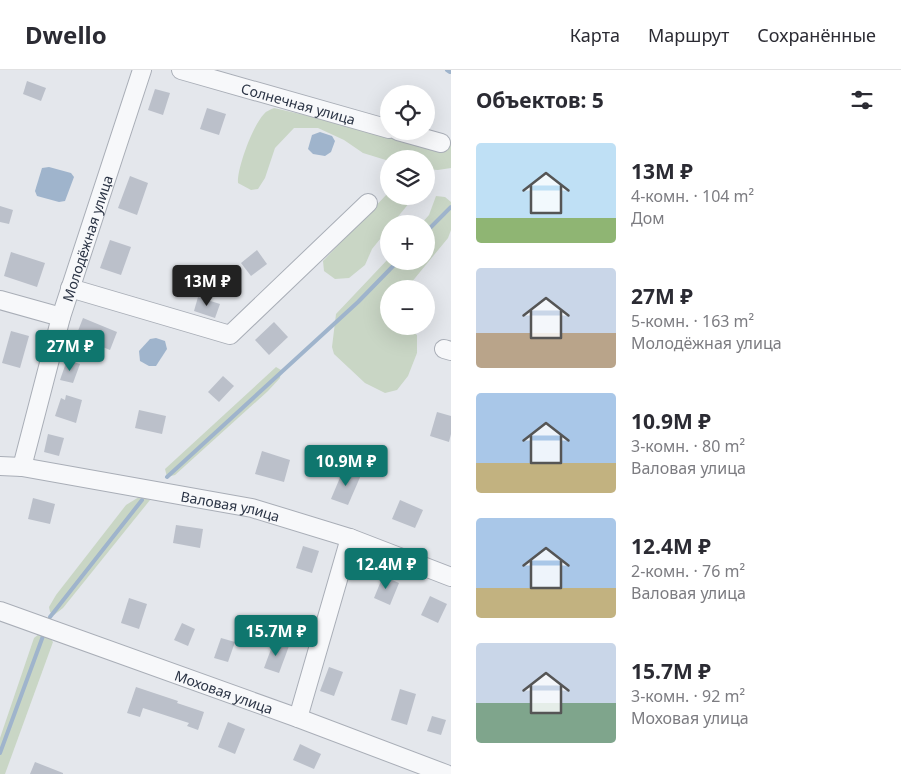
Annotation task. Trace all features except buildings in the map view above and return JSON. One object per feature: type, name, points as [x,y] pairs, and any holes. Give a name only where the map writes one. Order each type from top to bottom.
[{"type":"street","name":"Молодёжная улица","points":[[22,467],[61,317],[142,70]]},
{"type":"street","name":"Солнечная улица","points":[[180,70],[380,126]]},
{"type":"street","points":[[430,140],[441,143]]},
{"type":"street","points":[[70,288],[230,335],[368,203]]},
{"type":"street","points":[[0,300],[61,317]]},
{"type":"street","name":"Валовая улица","points":[[0,466],[22,467],[252,508],[350,538],[451,577]]},
{"type":"street","points":[[298,718],[350,538]]},
{"type":"street","name":"Моховая улица","points":[[0,611],[298,718],[446,774]]},
{"type":"green space","points":[[274,108],[380,133],[380,140],[412,140],[447,148],[451,140],[451,168],[435,170],[435,150],[380,150],[380,158],[363,153],[344,140],[318,128],[294,128],[275,148],[265,178],[258,189],[251,190],[238,183],[238,176],[243,157],[255,127],[266,112]]},
{"type":"green space","points":[[436,196],[445,197],[451,202],[451,230],[448,238],[435,254],[435,215],[429,215],[433,205],[435,205]]},
{"type":"green space","points":[[380,201],[380,205],[407,205],[399,215],[380,215],[380,239],[372,249],[365,265],[349,278],[335,279],[324,271],[323,261]]},
{"type":"green space","points":[[380,268],[380,270],[422,270],[413,280],[380,280],[380,335],[417,335],[417,353],[408,376],[397,390],[385,393],[365,383],[334,354],[332,347],[336,314]]},
{"type":"green space","points":[[276,367],[281,370],[280,378],[268,391],[175,475],[167,477],[165,469]]},
{"type":"green space","points":[[139,497],[150,500],[63,608],[54,615],[50,612],[49,607],[56,595],[126,505]]},
{"type":"green space","points":[[39,634],[47,634],[53,642],[5,774],[0,774],[0,738],[34,638]]},
{"type":"water","points":[[320,132],[332,136],[335,141],[331,152],[325,156],[313,154],[308,149],[312,135]]},
{"type":"water","points":[[49,167],[71,173],[74,177],[65,201],[59,202],[37,196],[35,191],[42,168]]},
{"type":"water","points":[[156,338],[165,341],[167,349],[156,366],[149,366],[140,361],[139,351],[150,339]]},
{"type":"waterway","points":[[435,223],[451,207]]},
{"type":"waterway","points":[[167,477],[358,302],[389,270]]},
{"type":"waterway","points":[[50,617],[142,500]]},
{"type":"waterway","points":[[0,753],[43,636]]}]
